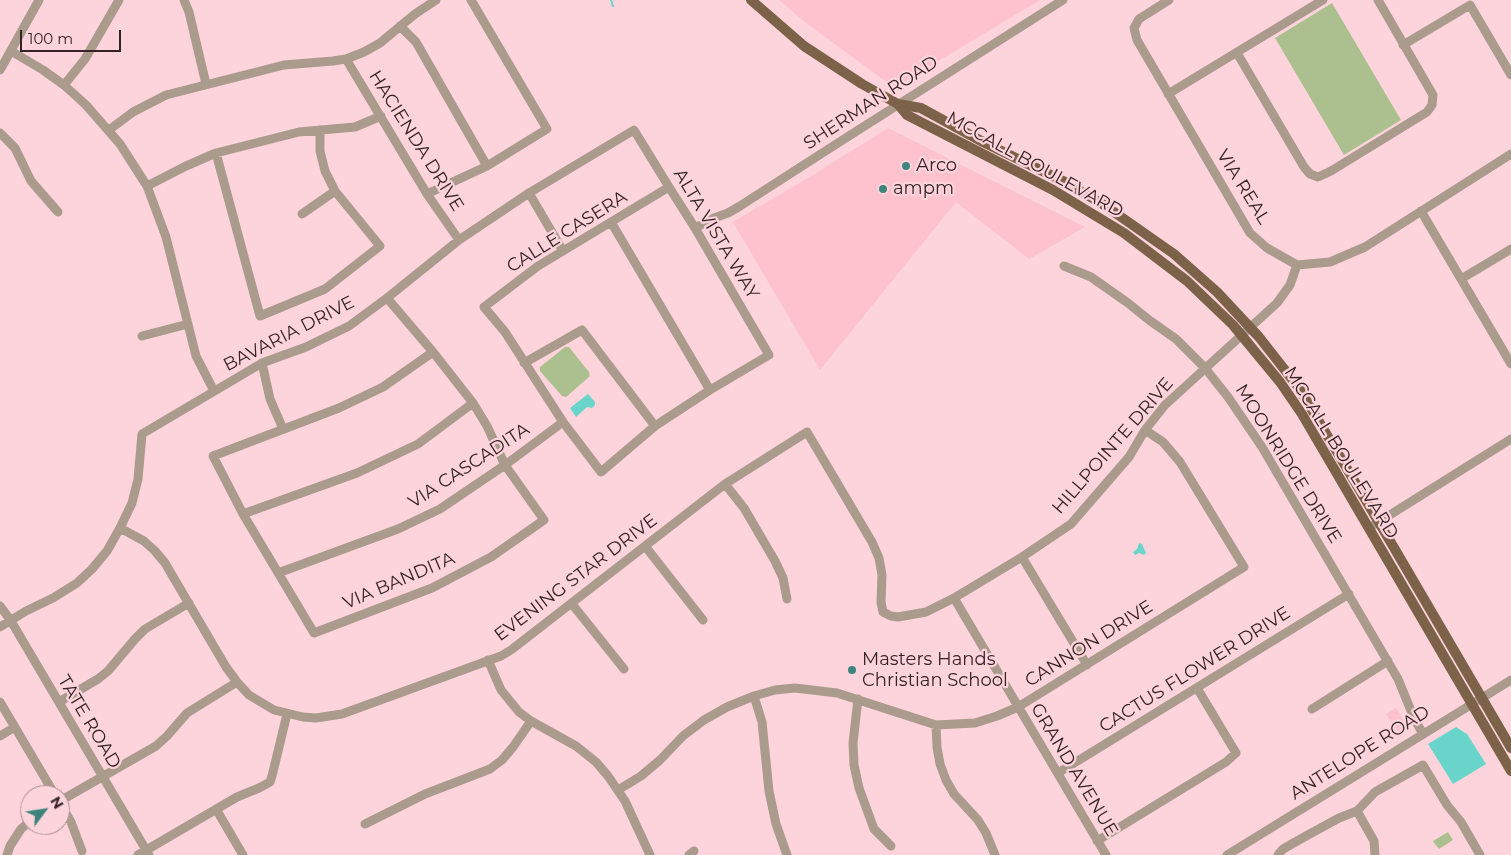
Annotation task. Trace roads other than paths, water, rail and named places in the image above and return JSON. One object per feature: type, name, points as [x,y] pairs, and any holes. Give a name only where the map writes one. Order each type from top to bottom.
[{"type":"main road","name":"MCCALL BOULEVARD","points":[[751,0],[810,50],[898,104],[908,115],[1077,203],[1124,232],[1187,281],[1222,313],[1292,398],[1511,771]]},
{"type":"main road","name":"MCCALL BOULEVARD","points":[[898,104],[921,108],[983,142],[1065,182],[1118,214],[1153,238],[1206,282],[1250,327],[1299,388],[1511,748]]},
{"type":"main road","points":[[1077,203],[1087,203],[1135,234],[1153,238]]},
{"type":"street","points":[[0,70],[39,0]]},
{"type":"street","points":[[64,85],[85,59],[119,0]]},
{"type":"street","points":[[184,0],[189,12],[206,84]]},
{"type":"street","points":[[109,130],[132,112],[166,95],[284,65],[346,59],[364,52],[380,43],[436,0]]},
{"type":"street","points":[[427,194],[487,166],[547,129],[470,0]]},
{"type":"street","name":"SHERMAN ROAD","points":[[695,228],[740,206],[1063,0]]},
{"type":"street","name":"VIA REAL","points":[[1169,0],[1139,18],[1134,28],[1137,40],[1250,233],[1267,248],[1297,264]]},
{"type":"street","points":[[1168,94],[1323,0]]},
{"type":"street","points":[[1237,53],[1304,167],[1310,174],[1318,177],[1331,171],[1427,112],[1432,105],[1433,95],[1402,45],[1378,0]]},
{"type":"street","points":[[1402,45],[1470,5],[1511,75]]},
{"type":"street","points":[[400,26],[416,42],[487,166]]},
{"type":"street","points":[[11,51],[64,85],[109,130],[147,186],[166,237],[200,366],[214,391]]},
{"type":"street","name":"HACIENDA DRIVE","points":[[346,59],[427,194],[459,240]]},
{"type":"street","points":[[147,186],[216,153],[299,132],[355,127],[381,116]]},
{"type":"street","points":[[216,153],[260,316],[325,289],[380,246],[336,191],[320,151],[320,130]]},
{"type":"street","name":"ALTA VISTA WAY","points":[[634,130],[695,228],[769,355],[710,390]]},
{"type":"street","name":"BAVARIA DRIVE","points":[[0,627],[77,583],[107,551],[132,503],[138,479],[142,434],[262,363],[306,347],[349,326],[459,240],[529,193],[634,130]]},
{"type":"street","points":[[0,133],[15,148],[31,181],[58,212]]},
{"type":"street","points":[[1297,264],[1330,262],[1365,247],[1511,154]]},
{"type":"street","name":"CALLE CASERA","points":[[524,363],[505,332],[484,307],[520,278],[669,187]]},
{"type":"street","points":[[302,214],[336,191]]},
{"type":"street","points":[[529,193],[563,251]]},
{"type":"street","points":[[1421,211],[1511,364]]},
{"type":"street","points":[[611,222],[710,390],[655,426],[600,472],[563,422],[524,363],[582,330],[655,426]]},
{"type":"street","points":[[1461,279],[1511,249]]},
{"type":"street","name":"HILLPOINTE DRIVE","points":[[883,612],[898,617],[926,612],[954,598],[1022,557],[1071,524],[1129,457],[1145,430],[1165,405],[1277,303],[1290,285],[1297,264]]},
{"type":"street","name":"MOONRIDGE DRIVE","points":[[1064,266],[1091,277],[1128,303],[1148,320],[1176,339],[1205,368],[1248,425],[1349,594],[1398,679],[1414,718],[1423,734]]},
{"type":"street","points":[[387,298],[433,352],[473,404],[487,426],[505,466]]},
{"type":"street","points":[[142,336],[188,324]]},
{"type":"street","points":[[1503,350],[1511,345]]},
{"type":"street","points":[[278,574],[243,514],[213,456],[339,408],[383,387],[433,352]]},
{"type":"street","points":[[262,363],[270,399],[283,429]]},
{"type":"street","points":[[243,514],[357,472],[418,444],[473,404]]},
{"type":"street","name":"VIA CASCADITA","points":[[278,574],[398,529],[440,509],[505,466],[563,422]]},
{"type":"street","name":"CANNON DRIVE","points":[[618,790],[641,776],[660,760],[683,736],[704,720],[727,707],[775,690],[794,688],[838,693],[936,725],[975,722],[997,716],[1018,707],[1244,567],[1180,462],[1163,442],[1145,430]]},
{"type":"street","name":"EVENING STAR DRIVE","points":[[120,528],[144,541],[165,563],[237,682],[249,695],[274,710],[316,718],[342,714],[501,656],[522,643],[725,484],[807,432],[872,542],[879,558],[882,575],[881,602],[883,612]]},
{"type":"street","points":[[1369,528],[1511,439]]},
{"type":"street","name":"VIA BANDITA","points":[[278,574],[314,632],[432,588],[491,557],[544,520],[505,466]]},
{"type":"street","points":[[725,484],[744,508],[776,561],[783,578],[788,599]]},
{"type":"street","points":[[645,546],[703,620]]},
{"type":"street","points":[[1022,557],[1087,665]]},
{"type":"street","name":"CACTUS FLOWER DRIVE","points":[[1058,773],[1349,594]]},
{"type":"street","name":"GRAND AVENUE","points":[[954,598],[1106,855]]},
{"type":"street","points":[[59,702],[103,675],[145,630],[189,603]]},
{"type":"street","points":[[572,604],[624,669]]},
{"type":"street","name":"TATE ROAD","points":[[0,606],[11,621],[103,776],[145,853]]},
{"type":"street","points":[[488,660],[501,690],[519,712],[531,721],[576,746],[596,762],[618,790],[634,819],[650,855]]},
{"type":"street","points":[[1312,709],[1388,662]]},
{"type":"street","name":"ANTELOPE ROAD","points":[[1227,855],[1511,680]]},
{"type":"street","points":[[70,796],[156,746],[187,713],[237,682]]},
{"type":"street","points":[[1097,841],[1226,762],[1236,752],[1197,688]]},
{"type":"street","points":[[754,696],[762,722],[769,791],[776,824],[787,855]]},
{"type":"street","points":[[858,699],[853,743],[854,765],[859,788],[874,829],[890,846]]},
{"type":"street","points":[[0,702],[49,785]]},
{"type":"street","points":[[145,853],[237,797],[270,782],[287,714]]},
{"type":"street","points":[[365,824],[425,794],[490,769],[502,760],[531,721]]},
{"type":"street","points":[[936,725],[940,764],[946,780],[954,794],[978,820],[986,833],[995,855]]},
{"type":"street","points":[[0,736],[15,727]]},
{"type":"street","points":[[1278,855],[1283,849],[1338,818],[1357,811],[1375,792],[1423,765],[1447,806],[1460,822],[1480,855]]},
{"type":"street","points":[[216,809],[243,855]]},
{"type":"street","points":[[1357,811],[1374,841],[1375,855]]},
{"type":"street","points":[[70,820],[82,850]]},
{"type":"street","points":[[7,855],[10,846],[20,831]]},
{"type":"water","points":[[588,394],[595,402],[595,405],[592,408],[587,407],[576,417],[570,408]]},
{"type":"water","points":[[1139,543],[1142,544],[1146,553],[1144,555],[1139,553],[1135,555],[1133,552],[1137,549]]},
{"type":"water","points":[[1456,727],[1467,734],[1486,764],[1453,784],[1428,744]]},
{"type":"waterway","points":[[611,0],[613,6]]},
{"type":"place","name":"Arco","points":[[906,166]]},
{"type":"place","name":"ampm","points":[[883,189]]},
{"type":"place","name":"Masters Hands Christian School","points":[[852,670]]}]
